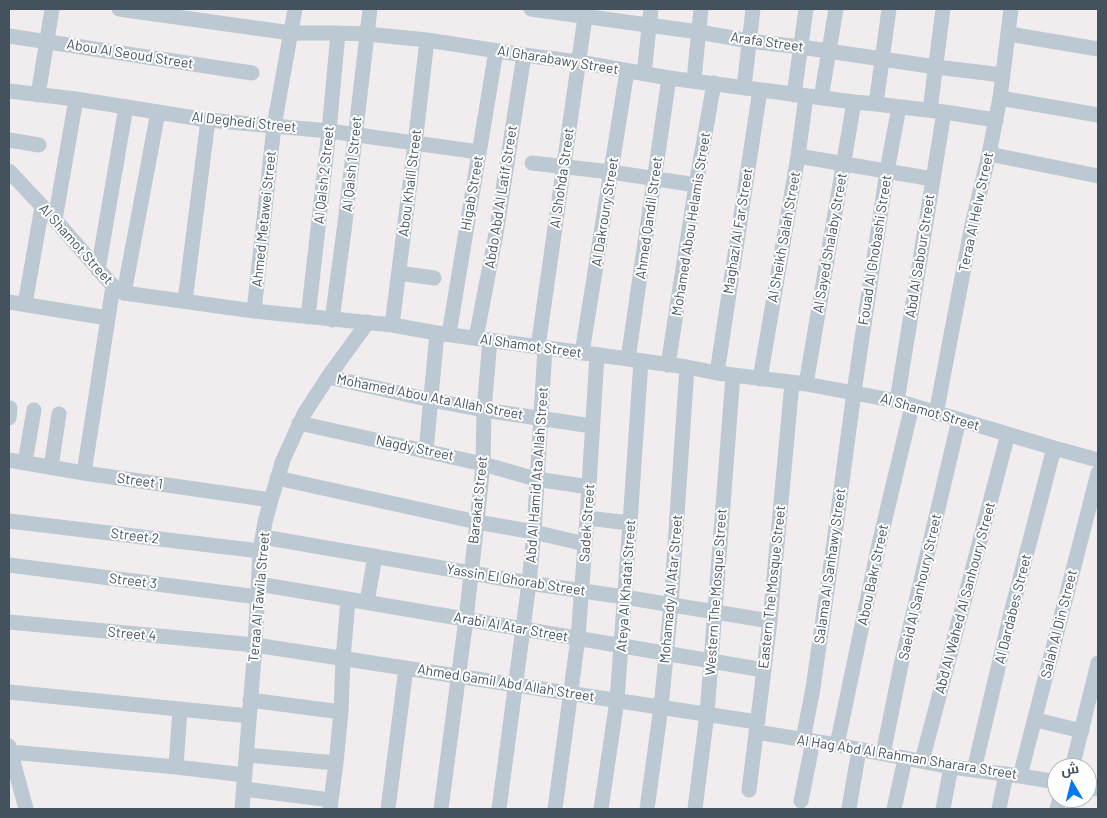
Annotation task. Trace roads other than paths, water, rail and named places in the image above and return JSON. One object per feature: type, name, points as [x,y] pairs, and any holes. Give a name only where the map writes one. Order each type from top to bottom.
[{"type":"street","points":[[38,94],[52,9]]},
{"type":"street","name":"Al Gharabawy Street","points":[[119,9],[291,33],[367,34],[427,40],[579,62],[670,78],[996,120]]},
{"type":"street","name":"Ahmed Metawei Street","points":[[254,311],[274,126],[295,9]]},
{"type":"street","name":"Al Qalsh 1 Street","points":[[332,320],[370,9]]},
{"type":"street","name":"Arafa Street","points":[[531,9],[586,13],[649,26],[749,41],[1003,75]]},
{"type":"street","points":[[644,74],[651,9]]},
{"type":"street","points":[[694,80],[701,9]]},
{"type":"street","points":[[744,87],[753,9]]},
{"type":"street","points":[[806,9],[801,47],[807,96]]},
{"type":"street","points":[[807,96],[830,51],[836,9]]},
{"type":"street","points":[[876,104],[889,9]]},
{"type":"street","name":"Abd Al Sabour Street","points":[[905,404],[933,179],[937,111],[936,67],[943,9]]},
{"type":"street","name":"Teraa Al Helw Street","points":[[936,414],[972,225],[996,120],[1011,9]]},
{"type":"street","name":"Al Shohda Street","points":[[541,348],[586,13]]},
{"type":"street","name":"Al Qalsh 2 Street","points":[[308,316],[338,33]]},
{"type":"street","points":[[1009,34],[1098,50]]},
{"type":"street","name":"Abou Al Seoud Street","points":[[9,36],[252,73]]},
{"type":"street","name":"Abou Khalil Street","points":[[392,326],[427,40]]},
{"type":"street","name":"Higab Street","points":[[426,451],[431,400],[479,152],[496,51]]},
{"type":"street","name":"Abdo Abd Al Latif Street","points":[[483,339],[497,225],[524,55]]},
{"type":"street","name":"Al Dakroury Street","points":[[589,354],[611,172],[627,71]]},
{"type":"street","name":"Ahmed Qandil Street","points":[[634,360],[655,179],[670,78]]},
{"type":"street","name":"Mohamed Abou Helamis Street","points":[[668,365],[714,83]]},
{"type":"street","name":"Maghazi Al Far Street","points":[[717,373],[760,90]]},
{"type":"street","name":"Al Deghedi Street","points":[[9,91],[76,99],[208,120],[329,131],[479,152]]},
{"type":"street","name":"Al Sheikh Salah Street","points":[[760,378],[807,96]]},
{"type":"street","points":[[1000,98],[1098,115]]},
{"type":"street","points":[[56,220],[76,99]]},
{"type":"street","name":"Al Sayed Shalaby Street","points":[[799,383],[844,164],[854,102]]},
{"type":"street","points":[[98,270],[126,107]]},
{"type":"street","name":"Fouad Al Ghobashi Street","points":[[854,392],[887,171],[899,107]]},
{"type":"street","points":[[84,473],[108,318],[118,289],[158,112]]},
{"type":"street","points":[[185,301],[208,120]]},
{"type":"street","points":[[9,140],[39,146]]},
{"type":"street","points":[[989,154],[1098,176]]},
{"type":"street","points":[[798,156],[933,179]]},
{"type":"street","points":[[532,163],[611,172],[696,185]]},
{"type":"street","name":"Al Shamot Street","points":[[9,171],[56,220],[98,270],[118,289],[254,311],[368,322],[854,392],[905,404],[1098,460]]},
{"type":"street","points":[[25,304],[42,207]]},
{"type":"street","points":[[399,273],[434,278]]},
{"type":"street","points":[[9,302],[108,318]]},
{"type":"street","name":"Teraa Al Tawila Street","points":[[242,809],[262,544],[271,500],[283,460],[299,423],[328,376],[368,322]]},
{"type":"street","name":"Barakat Street","points":[[441,809],[466,619],[483,464],[483,339]]},
{"type":"street","name":"Abd Al Hamid Ata Allah Street","points":[[499,809],[530,583],[540,418],[541,348]]},
{"type":"street","name":"Sadek Street","points":[[555,809],[578,638],[582,590],[592,426],[589,354]]},
{"type":"street","name":"Ateya Al Khatat Street","points":[[601,809],[617,700],[621,646],[630,523],[634,360]]},
{"type":"street","name":"Mohamady Al Atar Street","points":[[647,809],[661,707],[671,606],[687,367]]},
{"type":"street","name":"Western The Mosque Street","points":[[695,809],[707,714],[733,375]]},
{"type":"street","name":"Mohamed Abou Ata Allah Street","points":[[328,376],[431,400],[592,426]]},
{"type":"street","name":"Eastern The Mosque Street","points":[[749,790],[799,383]]},
{"type":"street","name":"Salama Al Sanhawy Street","points":[[801,801],[812,688],[854,392]]},
{"type":"street","name":"Abou Bakr Street","points":[[837,745],[879,544],[905,404]]},
{"type":"street","points":[[25,462],[34,410]]},
{"type":"street","points":[[52,467],[59,414]]},
{"type":"street","name":"Saeid Al Sanhoury Street","points":[[883,754],[901,665],[960,420]]},
{"type":"street","name":"Nagdy Street","points":[[299,423],[483,464],[536,479],[589,487]]},
{"type":"street","name":"Abd Al Wahed Al Sanhoury Street","points":[[922,761],[1008,434]]},
{"type":"street","name":"Al Dardabes Street","points":[[974,770],[1010,617],[1054,448]]},
{"type":"street","name":"Street 1","points":[[9,460],[84,473],[271,500]]},
{"type":"street","name":"Salah Al Din Street","points":[[999,809],[1036,720],[1098,473]]},
{"type":"street","points":[[277,478],[585,544]]},
{"type":"street","points":[[587,518],[630,523]]},
{"type":"street","name":"Street 2","points":[[9,521],[262,544]]},
{"type":"street","name":"Yassin El Ghorab Street","points":[[262,544],[375,556],[770,621]]},
{"type":"street","points":[[367,602],[375,556]]},
{"type":"street","name":"Street 3","points":[[9,564],[258,590]]},
{"type":"street","name":"Arabi Al Atar Street","points":[[258,590],[367,602],[764,670]]},
{"type":"street","points":[[26,809],[10,749],[176,767],[330,804],[341,712],[348,600]]},
{"type":"street","name":"Street 4","points":[[9,622],[255,645]]},
{"type":"street","name":"Ahmed Gamil Abd Allah Street","points":[[255,645],[707,714],[757,727]]},
{"type":"street","points":[[1075,758],[1098,664]]},
{"type":"street","points":[[388,809],[406,668]]},
{"type":"street","points":[[9,692],[249,716]]},
{"type":"street","points":[[250,700],[341,712]]},
{"type":"street","points":[[176,767],[180,709]]},
{"type":"street","points":[[1036,720],[1082,731]]},
{"type":"street","name":"Al Hag Abd Al Rahman Sharara Street","points":[[757,727],[859,750],[952,767],[1047,780]]},
{"type":"street","points":[[849,808],[859,750]]},
{"type":"street","points":[[247,754],[336,763]]},
{"type":"street","points":[[894,809],[905,758]]},
{"type":"street","points":[[943,809],[952,767]]}]
